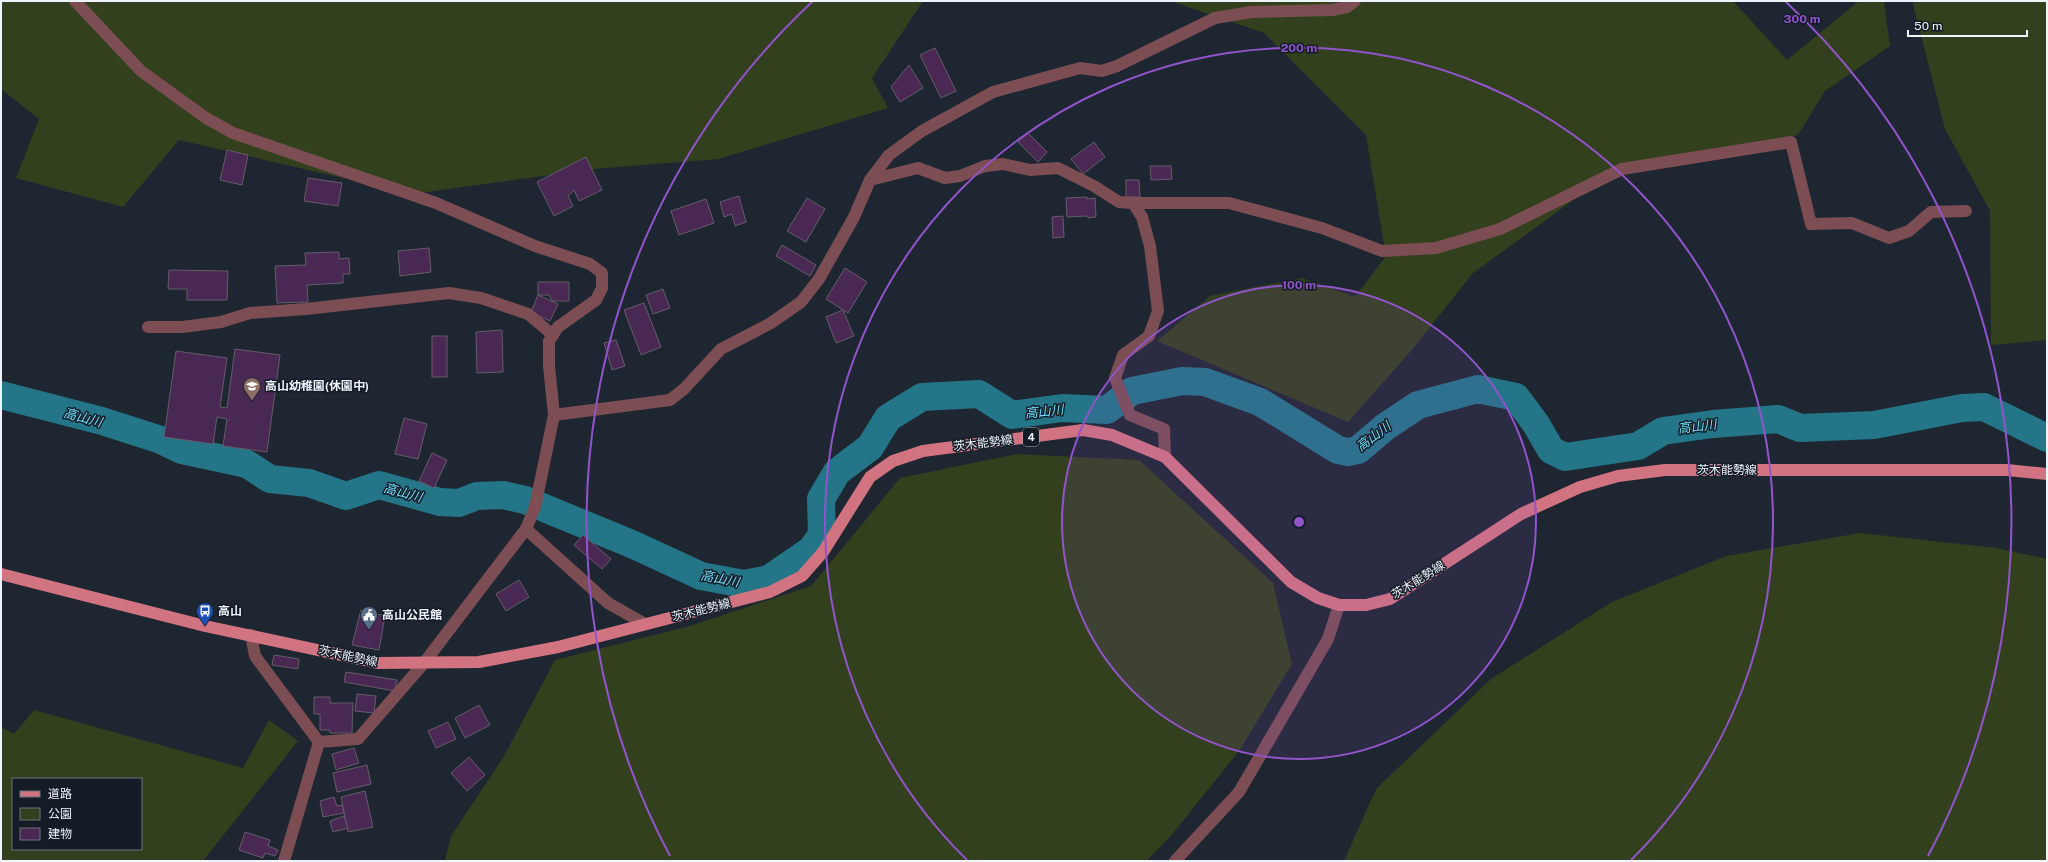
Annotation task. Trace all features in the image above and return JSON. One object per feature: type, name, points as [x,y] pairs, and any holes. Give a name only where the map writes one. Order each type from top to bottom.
[{"type":"main road","name":"茨木能勢線","points":[[1,574],[205,626],[378,663],[479,662],[558,647],[770,592],[802,576],[823,552],[870,477],[893,461],[923,451],[1083,430],[1112,435],[1165,457],[1291,582],[1318,598],[1339,605],[1366,605],[1390,599],[1521,514],[1580,487],[1618,476],[1664,470],[2006,470],[2047,474]]},
{"type":"street","points":[[75,1],[141,71],[206,118],[233,133],[436,203],[535,246],[590,264],[602,273],[602,288],[596,300],[558,327],[549,341],[549,366],[554,415],[535,507],[526,529],[424,663],[358,739],[319,742]]},
{"type":"street","points":[[554,415],[670,400],[684,389],[721,349],[771,323],[801,302],[823,272],[854,217],[870,180],[889,155],[922,131],[993,92],[1080,68],[1102,71],[1117,66],[1215,18],[1251,12],[1332,10],[1347,7],[1355,1]]},
{"type":"street","points":[[870,180],[918,168],[945,178],[960,176],[985,166],[1003,164],[1030,170],[1058,168],[1094,186],[1119,202],[1229,203],[1322,228],[1382,251],[1436,248],[1500,229],[1622,168],[1791,142],[1811,224],[1852,223],[1889,238],[1909,231],[1931,212],[1966,211]]},
{"type":"street","points":[[1133,203],[1142,217],[1150,246],[1158,311],[1149,336],[1123,355],[1115,378],[1130,415],[1164,429],[1165,457]]},
{"type":"street","points":[[148,327],[213,323],[250,313],[306,309],[449,292],[481,298],[528,314],[553,335]]},
{"type":"street","points":[[526,529],[608,602],[644,624]]},
{"type":"street","points":[[1175,861],[1239,792],[1328,639],[1339,605]]},
{"type":"street","points":[[251,635],[255,656],[319,742]]},
{"type":"street","points":[[284,861],[319,742]]},
{"type":"green space","points":[[1,1],[923,1],[872,78],[888,108],[718,159],[594,169],[412,194],[179,140],[123,207],[16,178],[39,119],[1,89]]},
{"type":"green space","points":[[1170,1],[1733,1],[1787,60],[1859,1],[1884,1],[1890,46],[1825,91],[1798,135],[1608,175],[1473,273],[1411,351],[1348,422],[1157,341],[1210,296],[1302,278],[1355,297],[1386,256],[1366,135],[1264,33]]},
{"type":"green space","points":[[1914,1],[2047,1],[2047,340],[1991,345],[1990,211],[1945,129],[1913,4]]},
{"type":"green space","points":[[1017,454],[1139,460],[1273,583],[1292,664],[1239,751],[1170,837],[1146,861],[445,861],[451,836],[503,758],[555,660],[690,626],[811,586],[900,478]]},
{"type":"green space","points":[[1860,533],[1996,548],[2047,559],[2047,861],[1344,861],[1376,789],[1491,679],[1612,602],[1726,556]]},
{"type":"green space","points":[[34,710],[243,768],[269,720],[298,741],[203,861],[1,861],[1,727],[14,734]]},
{"type":"building","points":[[935,48],[956,91],[941,98],[920,55]]},
{"type":"building","points":[[909,65],[923,88],[900,102],[891,87]]},
{"type":"building","points":[[1028,133],[1047,152],[1038,162],[1018,142]]},
{"type":"building","points":[[1094,142],[1105,157],[1083,174],[1071,159]]},
{"type":"building","points":[[227,150],[248,155],[242,185],[220,180]]},
{"type":"building","points":[[586,157],[602,190],[579,201],[574,190],[568,196],[573,206],[554,216],[537,182]]},
{"type":"building","points":[[1150,166],[1171,166],[1172,179],[1151,180]]},
{"type":"building","points":[[308,178],[342,183],[338,206],[304,201]]},
{"type":"building","points":[[1126,180],[1139,180],[1140,197],[1126,197]]},
{"type":"building","points":[[739,196],[746,222],[735,226],[732,214],[724,217],[720,202]]},
{"type":"building","points":[[1087,197],[1087,199],[1095,198],[1096,217],[1067,217],[1066,198]]},
{"type":"building","points":[[807,198],[825,209],[806,242],[787,231]]},
{"type":"building","points":[[706,199],[714,223],[679,235],[671,211]]},
{"type":"building","points":[[1063,216],[1064,237],[1053,238],[1052,217]]},
{"type":"building","points":[[782,245],[816,265],[810,276],[776,256]]},
{"type":"building","points":[[429,248],[431,272],[400,276],[398,251]]},
{"type":"building","points":[[339,252],[339,259],[349,258],[350,274],[343,274],[343,283],[307,285],[308,302],[277,303],[275,266],[306,265],[305,253]]},
{"type":"building","points":[[845,268],[867,282],[848,313],[826,299]]},
{"type":"building","points":[[169,270],[228,271],[227,300],[187,300],[187,289],[168,289]]},
{"type":"building","points":[[538,282],[569,282],[569,301],[552,301],[549,295],[538,295]]},
{"type":"building","points":[[663,289],[670,308],[653,314],[646,295]]},
{"type":"building","points":[[538,295],[558,304],[550,321],[531,312]]},
{"type":"building","points":[[644,303],[661,347],[641,355],[624,310]]},
{"type":"building","points":[[843,310],[854,336],[836,343],[826,317]]},
{"type":"building","points":[[502,330],[503,372],[477,373],[476,332]]},
{"type":"building","points":[[432,336],[447,336],[447,377],[432,377]]},
{"type":"building","points":[[616,340],[625,366],[612,370],[604,343]]},
{"type":"building","points":[[235,349],[280,355],[267,452],[223,446],[227,419],[217,417],[213,444],[164,437],[176,351],[227,358],[220,407],[227,408]]},
{"type":"building","points":[[404,418],[427,424],[418,459],[395,454]]},
{"type":"building","points":[[432,453],[447,460],[434,488],[419,481]]},
{"type":"building","points":[[583,535],[611,559],[602,569],[574,545]]},
{"type":"building","points":[[519,580],[529,597],[506,611],[496,594]]},
{"type":"building","name":"高山公民館","points":[[361,610],[385,616],[379,650],[352,645]]},
{"type":"building","points":[[274,655],[299,659],[298,669],[272,665]]},
{"type":"building","points":[[346,672],[397,680],[395,691],[344,682]]},
{"type":"building","points":[[357,694],[376,696],[374,713],[355,711]]},
{"type":"building","points":[[314,697],[330,697],[330,703],[353,703],[352,733],[330,733],[329,730],[320,730],[320,714],[314,714]]},
{"type":"building","points":[[479,705],[490,725],[465,738],[455,718]]},
{"type":"building","points":[[448,722],[456,739],[436,748],[428,731]]},
{"type":"building","points":[[354,748],[359,763],[336,770],[332,754]]},
{"type":"building","points":[[469,757],[485,775],[467,791],[451,773]]},
{"type":"building","points":[[367,765],[371,784],[337,792],[333,773]]},
{"type":"building","points":[[365,791],[373,827],[348,832],[341,797]]},
{"type":"building","points":[[334,797],[337,806],[342,805],[344,813],[323,817],[320,801]]},
{"type":"building","points":[[344,816],[348,828],[333,832],[330,821]]},
{"type":"building","points":[[245,832],[270,840],[268,846],[278,850],[275,856],[265,853],[263,858],[239,850]]},
{"type":"waterway","name":"高山川","points":[[1,395],[102,421],[161,440],[182,450],[247,464],[270,479],[309,483],[346,496],[379,485],[440,502],[459,503],[477,496],[503,495],[525,500],[634,545],[701,576],[744,584],[769,579],[811,550],[822,535],[821,499],[837,472],[870,447],[888,418],[922,397],[979,394],[1012,415],[1062,408],[1107,410],[1132,391],[1182,381],[1205,382],[1260,402],[1338,450],[1348,452],[1358,450],[1385,427],[1418,405],[1478,389],[1516,397],[1536,424],[1551,450],[1565,457],[1638,446],[1663,431],[1713,424],[1778,419],[1800,428],[1874,425],[1962,408],[1984,407],[2047,438]]},
{"type":"place","name":"高山幼稚園(休園中)","points":[[252,401]]},
{"type":"place","name":"高山","points":[[205,626]]},
{"type":"place","name":"高山公民館","points":[[369,630]]}]
